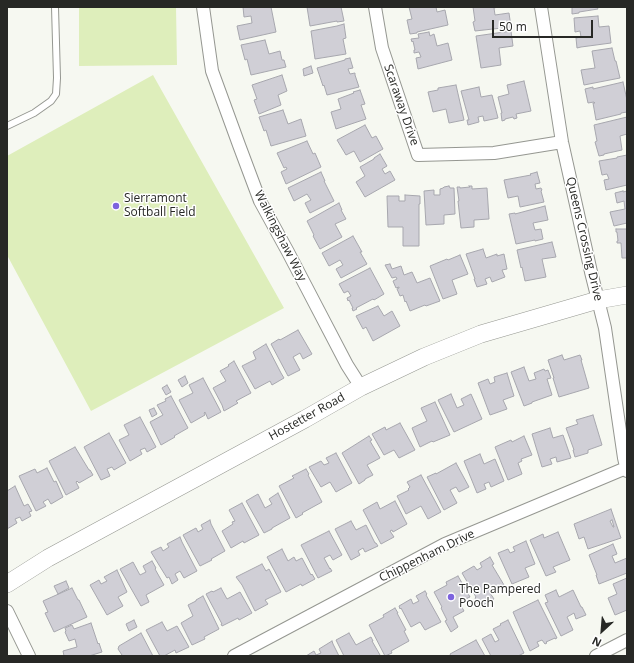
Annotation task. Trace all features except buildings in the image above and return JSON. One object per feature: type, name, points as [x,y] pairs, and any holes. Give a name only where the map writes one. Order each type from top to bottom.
[{"type":"main road","name":"Hostetter Road","points":[[7,584],[48,558],[361,388],[424,357],[481,334],[598,300],[627,295]]},
{"type":"street","name":"Walkingshaw Way","points":[[203,7],[212,71],[260,201],[347,365],[361,388]]},
{"type":"street","name":"Scaraway Drive","points":[[375,7],[382,48],[418,154],[494,153],[562,142]]},
{"type":"street","name":"Queens Crossing Drive","points":[[541,7],[562,142],[605,328],[626,469]]},
{"type":"street","name":"Chippenham Drive","points":[[234,656],[445,544],[626,469]]},
{"type":"street","points":[[7,611],[29,656]]},
{"type":"street","points":[[596,656],[627,640]]},
{"type":"lane","points":[[7,126],[51,101],[56,94],[55,7]]},
{"type":"green space","points":[[79,7],[176,7],[177,65],[79,66]]},
{"type":"green space","name":"Sierramont Softball Field","points":[[153,75],[284,308],[91,411],[7,255],[7,156]]},
{"type":"place","name":"Sierramont Softball Field","points":[[116,206]]},
{"type":"place","name":"The Pampered Pooch","points":[[451,597]]}]
